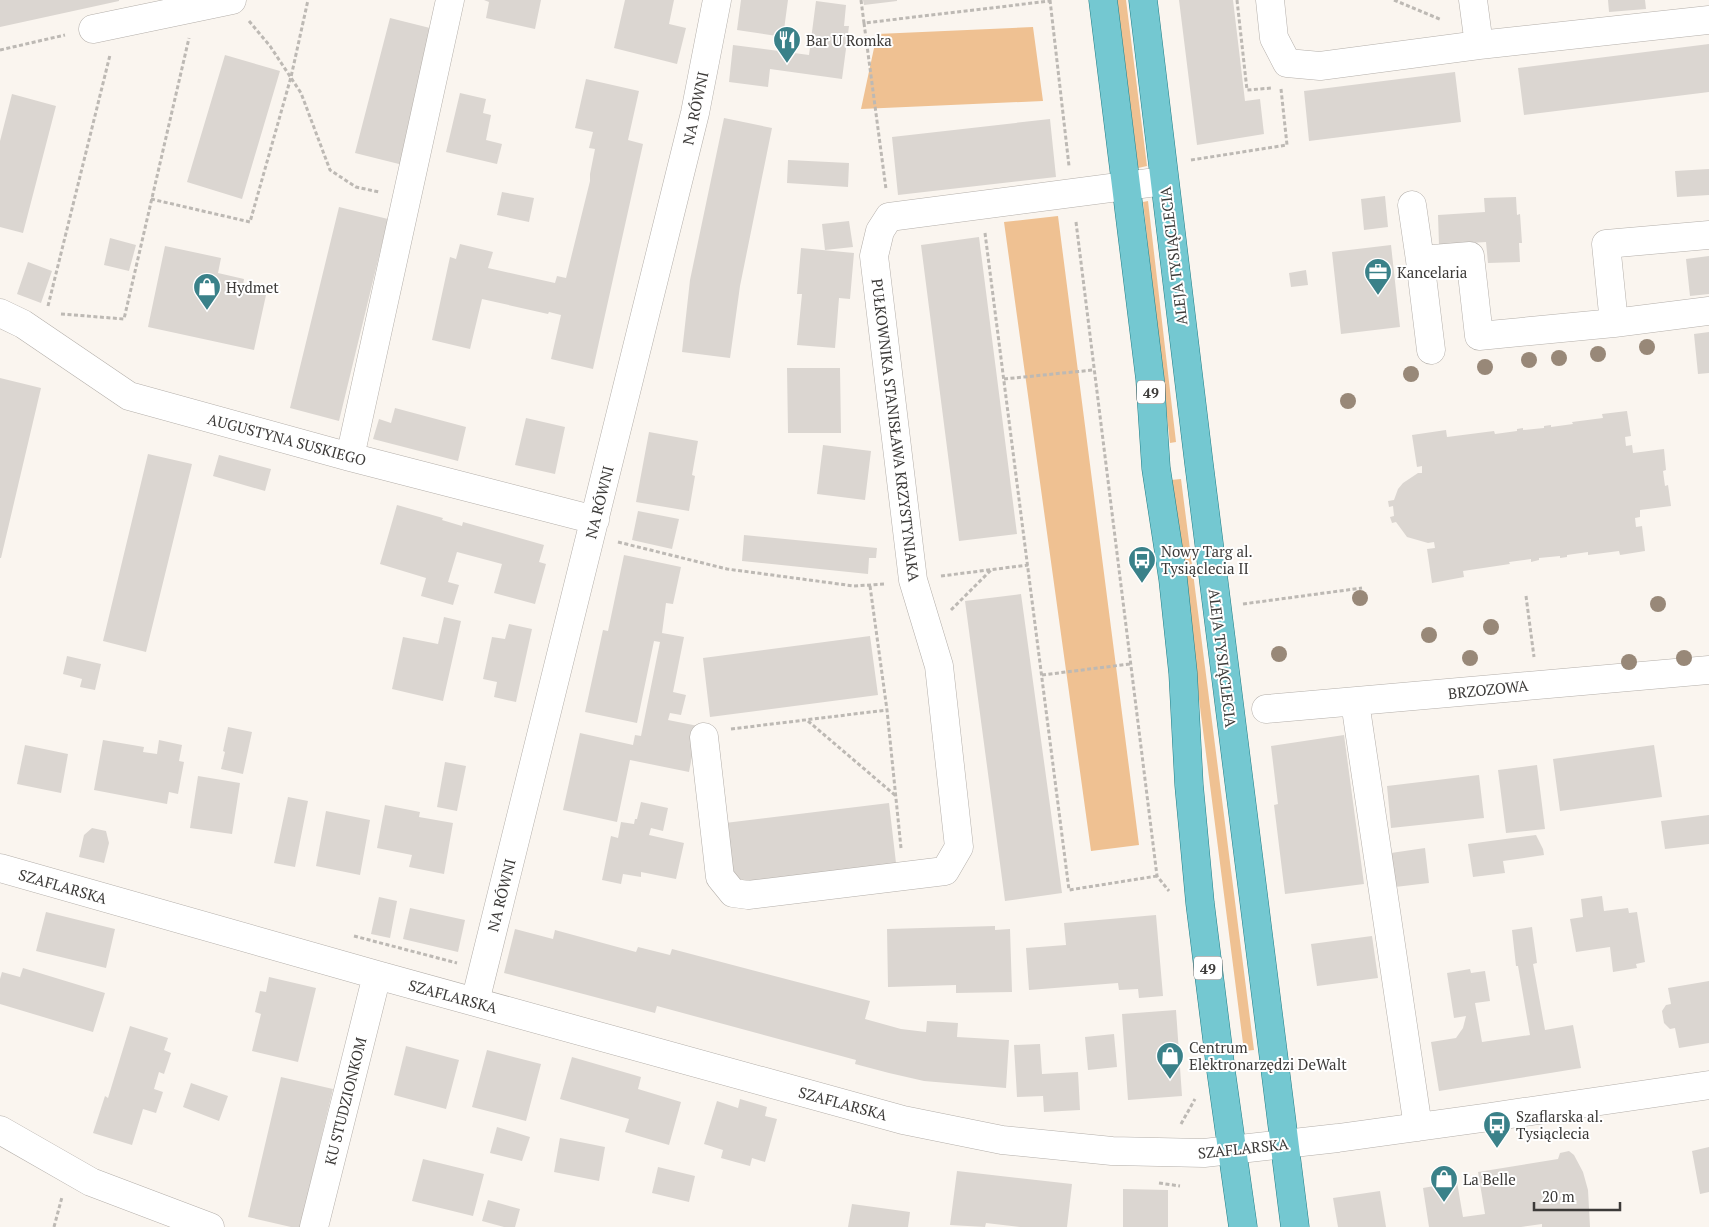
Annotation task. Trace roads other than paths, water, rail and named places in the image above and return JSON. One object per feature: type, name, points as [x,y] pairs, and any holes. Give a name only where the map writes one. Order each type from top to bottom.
[{"type":"main road","name":"49","points":[[1103,0],[1150,379],[1156,468],[1174,589],[1183,673],[1189,784],[1200,903],[1243,1227]]},
{"type":"main road","name":"ALEJA TYSIĄCLECIA","points":[[1142,0],[1295,1227]]},
{"type":"street","points":[[106,26],[231,0]]},
{"type":"street","points":[[350,457],[450,0]]},
{"type":"street","name":"NA RÓWNI","points":[[475,1002],[695,112],[717,0]]},
{"type":"street","points":[[1270,0],[1274,38],[1287,63],[1320,66],[1478,44],[1709,20]]},
{"type":"street","points":[[1473,0],[1478,44]]},
{"type":"street","points":[[1126,185],[1164,181]]},
{"type":"street","name":"PUŁKOWNIKA STANISŁAWA KRZYSTYNIAKA","points":[[704,737],[720,877],[733,894],[748,896],[946,872],[959,847],[939,666],[913,580],[874,256],[880,231],[889,217],[1072,194],[1126,185]]},
{"type":"street","points":[[1412,205],[1431,350]]},
{"type":"street","points":[[1614,323],[1606,244],[1709,235]]},
{"type":"street","points":[[1420,260],[1470,256],[1479,336],[1709,312]]},
{"type":"street","name":"AUGUSTYNA SUSKIEGO","points":[[0,313],[23,324],[129,396],[350,457],[595,520]]},
{"type":"street","name":"BRZOZOWA","points":[[1266,709],[1709,670]]},
{"type":"street","points":[[1355,702],[1418,1127]]},
{"type":"street","name":"SZAFLARSKA","points":[[0,868],[377,975],[903,1120],[993,1138],[1112,1151],[1204,1153],[1232,1151],[1418,1127],[1709,1085]]},
{"type":"street","name":"KU STUDZIONKOM","points":[[314,1227],[377,975]]},
{"type":"street","points":[[0,1130],[91,1182],[210,1227]]},
{"type":"place","name":"Bar U Romka","points":[[787,64]]},
{"type":"place","name":"Kancelaria","points":[[1378,296]]},
{"type":"place","name":"Hydmet","points":[[207,311]]},
{"type":"place","name":"Nowy Targ al. Tysiąclecia II","points":[[1142,584]]},
{"type":"place","name":"Centrum Elektronarzędzi DeWalt","points":[[1170,1080]]},
{"type":"place","name":"Szaflarska al. Tysiąclecia","points":[[1497,1149]]},
{"type":"place","name":"La Belle","points":[[1444,1203]]}]
